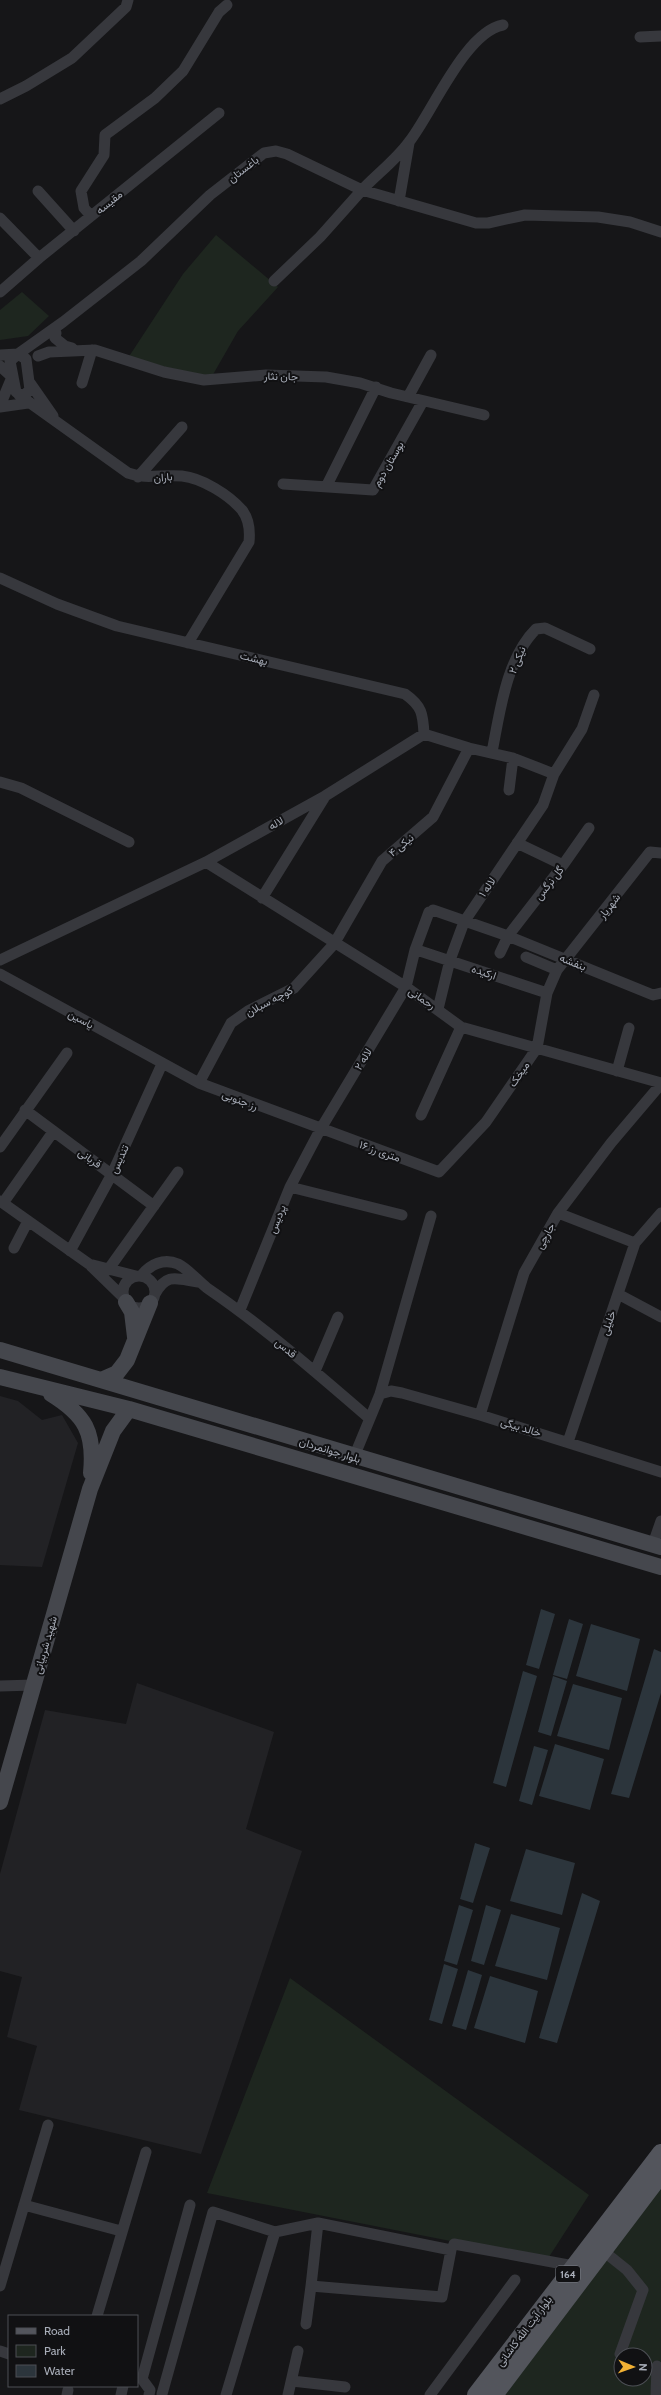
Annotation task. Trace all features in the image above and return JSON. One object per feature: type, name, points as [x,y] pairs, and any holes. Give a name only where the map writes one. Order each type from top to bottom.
[{"type":"main road","points":[[125,1299],[132,1312],[135,1341]]},
{"type":"main road","points":[[102,1380],[118,1373],[127,1360],[153,1299]]},
{"type":"main road","name":"بلوار جوانمردان","points":[[0,1350],[102,1380],[139,1393],[657,1546]]},
{"type":"main road","points":[[127,1360],[129,1378],[139,1393]]},
{"type":"main road","name":"بلوار جوانمردان","points":[[0,1377],[129,1409],[661,1566]]},
{"type":"main road","name":"شهید شربیانی","points":[[40,1387],[66,1403],[80,1417],[89,1433],[93,1451],[90,1489]]},
{"type":"main road","name":"شهید شربیانی","points":[[0,1802],[90,1489],[113,1431],[129,1409]]},
{"type":"main road","name":"بلوار آیت الله کاشانی","points":[[476,2395],[661,2153]]},
{"type":"main road","name":"بلوار آیت الله کاشانی","points":[[494,2395],[602,2250],[661,2174]]},
{"type":"street","points":[[0,99],[26,86],[72,58],[126,7],[128,0]]},
{"type":"street","points":[[91,216],[84,208],[81,191],[104,155],[105,135],[155,98],[183,70],[219,12],[227,4]]},
{"type":"street","points":[[274,281],[320,237],[362,190],[409,143],[463,57],[483,36],[503,25]]},
{"type":"street","points":[[640,37],[661,36]]},
{"type":"street","name":"مقیسه","points":[[0,292],[39,258],[219,113]]},
{"type":"street","points":[[399,201],[409,143]]},
{"type":"street","name":"باغستان","points":[[18,354],[63,322],[141,261],[210,195],[264,153],[276,150],[288,154],[362,190],[476,222],[488,222],[526,215],[598,217],[630,222],[661,232]]},
{"type":"street","points":[[38,191],[74,231]]},
{"type":"street","points":[[2,225],[39,258]]},
{"type":"street","points":[[28,365],[38,356],[63,322]]},
{"type":"street","points":[[56,333],[55,338],[58,342],[77,349]]},
{"type":"street","points":[[38,356],[49,352],[77,349]]},
{"type":"street","name":"جان نثار","points":[[77,349],[106,352],[164,372],[204,380],[266,375],[326,376],[376,387],[408,397],[484,415]]},
{"type":"street","points":[[82,383],[92,350]]},
{"type":"street","points":[[0,355],[18,354],[23,356],[28,365],[30,383],[28,394],[19,395],[16,392],[12,377],[10,361],[18,354]]},
{"type":"street","points":[[408,397],[431,354]]},
{"type":"street","points":[[0,366],[12,377]]},
{"type":"street","points":[[12,377],[0,407],[28,403]]},
{"type":"street","points":[[30,383],[58,423]]},
{"type":"street","points":[[326,487],[376,387]]},
{"type":"street","name":"باران","points":[[19,395],[28,403],[128,473],[138,477],[182,476],[194,478],[216,490],[242,511],[250,530],[249,542],[188,643]]},
{"type":"street","name":"بوستان دوم","points":[[283,484],[373,490],[423,400]]},
{"type":"street","points":[[138,477],[182,427]]},
{"type":"street","name":"بهشت","points":[[0,578],[57,604],[117,626],[405,694],[418,703],[423,717],[424,734]]},
{"type":"street","name":"نیکی ۲","points":[[492,752],[510,676],[525,640],[536,629],[545,628],[590,649]]},
{"type":"street","name":"لاله ۱","points":[[438,1008],[450,960],[464,922],[543,805],[554,774],[582,729],[594,695]]},
{"type":"street","points":[[424,734],[469,748],[513,758],[554,774]]},
{"type":"street","name":"لاله","points":[[0,960],[206,862],[325,796],[424,734]]},
{"type":"street","name":"نیکی ۴","points":[[334,944],[382,861],[433,817],[469,748]]},
{"type":"street","points":[[509,790],[513,758]]},
{"type":"street","points":[[0,782],[21,788],[129,842]]},
{"type":"street","points":[[262,898],[325,796]]},
{"type":"street","name":"گل نرگس","points":[[500,953],[508,936],[564,865],[589,828]]},
{"type":"street","points":[[517,842],[564,865]]},
{"type":"street","name":"شهریار","points":[[567,959],[656,853]]},
{"type":"street","name":"رحمانی","points":[[206,862],[334,944],[406,987],[438,1008],[461,1027],[661,1084]]},
{"type":"street","name":"بنفشه","points":[[431,911],[508,936],[653,995],[661,993]]},
{"type":"street","name":"لاله ۲","points":[[320,1130],[406,987],[415,950],[431,911]]},
{"type":"street","name":"کوچه سبلان","points":[[199,1083],[231,1023],[248,1011],[294,988],[334,944]]},
{"type":"street","name":"ارکیده","points":[[420,951],[547,993]]},
{"type":"street","points":[[526,957],[557,970]]},
{"type":"street","name":"میخک","points":[[439,1172],[486,1122],[537,1048],[547,993],[557,970],[567,959]]},
{"type":"street","name":"یاسین","points":[[0,974],[162,1064]]},
{"type":"street","points":[[421,1115],[461,1027]]},
{"type":"street","points":[[617,1071],[629,1028]]},
{"type":"street","points":[[0,1147],[67,1053]]},
{"type":"street","name":"رز جنوبی","points":[[162,1064],[199,1083],[320,1130]]},
{"type":"street","name":"تندیس","points":[[70,1251],[112,1174],[162,1064]]},
{"type":"street","name":"جارچی","points":[[480,1415],[524,1273],[558,1213],[611,1143],[661,1084]]},
{"type":"street","name":"قربانی","points":[[25,1110],[154,1206]]},
{"type":"street","name":"۱۶ متری رز","points":[[320,1130],[439,1172]]},
{"type":"street","name":"پردیس","points":[[240,1310],[290,1188],[320,1130]]},
{"type":"street","points":[[53,1132],[1,1202],[89,1264],[135,1308],[141,1308],[153,1299],[150,1280],[89,1264]]},
{"type":"street","points":[[108,1270],[178,1172]]},
{"type":"street","points":[[290,1188],[402,1215]]},
{"type":"street","points":[[558,1213],[635,1243]]},
{"type":"street","name":"خلیلی","points":[[568,1442],[635,1243],[661,1213]]},
{"type":"street","points":[[354,1457],[380,1394],[432,1216]]},
{"type":"street","points":[[14,1248],[28,1221]]},
{"type":"street","name":"قدس","points":[[138,1276],[155,1263],[166,1262],[179,1264],[198,1282],[240,1310],[370,1418]]},
{"type":"street","points":[[125,1299],[124,1286],[131,1278],[138,1276]]},
{"type":"street","name":"قدس","points":[[153,1299],[162,1282],[169,1279],[198,1282]]},
{"type":"street","points":[[618,1294],[661,1317]]},
{"type":"street","points":[[315,1371],[338,1317]]},
{"type":"street","name":"خالد بیگی","points":[[380,1394],[391,1391],[402,1393],[480,1415],[661,1472]]},
{"type":"street","points":[[657,1546],[661,1521]]},
{"type":"street","points":[[0,1686],[34,1685]]},
{"type":"street","points":[[0,2286],[48,2125]]},
{"type":"street","points":[[97,2315],[121,2231],[146,2152]]},
{"type":"street","points":[[24,2205],[121,2231]]},
{"type":"street","points":[[190,2205],[142,2379],[149,2393],[165,2394],[213,2212],[275,2232],[318,2223],[451,2250],[442,2296],[311,2286]]},
{"type":"street","points":[[306,2324],[318,2223]]},
{"type":"street","points":[[226,2395],[275,2232]]},
{"type":"street","points":[[454,2244],[574,2266]]},
{"type":"street","points":[[602,2250],[627,2270],[643,2290],[623,2347]]},
{"type":"street","points":[[430,2395],[515,2280]]},
{"type":"street","points":[[288,2395],[298,2351]]},
{"type":"street","points":[[656,2395],[657,2366]]},
{"type":"street","points":[[292,2381],[345,2387]]},
{"type":"shaded area","points":[[0,1396],[18,1401],[42,1420],[62,1415],[78,1443],[42,1567],[0,1565]]},
{"type":"shaded area","points":[[137,1683],[274,1732],[246,1829],[302,1851],[201,2154],[19,2110],[37,2046],[7,2037],[22,1977],[0,1971],[0,1874],[45,1710],[126,1724]]},
{"type":"green space","points":[[216,235],[278,287],[238,331],[211,378],[128,358],[183,274]]},
{"type":"green space","points":[[22,292],[49,316],[28,336],[0,340],[0,310]]},
{"type":"green space","points":[[290,1978],[589,2195],[547,2260],[207,2193]]},
{"type":"green space","points":[[661,2184],[661,2395],[503,2395]]},
{"type":"water","points":[[541,1609],[555,1614],[539,1669],[526,1665]]},
{"type":"water","points":[[569,1619],[583,1624],[567,1679],[553,1675]]},
{"type":"water","points":[[591,1624],[640,1639],[627,1691],[576,1676]]},
{"type":"water","points":[[654,1649],[661,1652],[661,1693],[629,1798],[611,1794]]},
{"type":"water","points":[[523,1671],[537,1676],[506,1787],[493,1783]]},
{"type":"water","points":[[553,1676],[567,1681],[551,1736],[538,1732]]},
{"type":"water","points":[[573,1684],[622,1698],[609,1750],[557,1736]]},
{"type":"water","points":[[555,1744],[604,1759],[590,1810],[539,1796]]},
{"type":"water","points":[[534,1746],[548,1750],[532,1805],[519,1801]]},
{"type":"water","points":[[475,1843],[490,1848],[473,1903],[460,1899]]},
{"type":"water","points":[[526,1849],[575,1863],[562,1915],[510,1901]]},
{"type":"water","points":[[582,1893],[600,1901],[557,2043],[539,2038]]},
{"type":"water","points":[[459,1905],[473,1910],[457,1965],[444,1961]]},
{"type":"water","points":[[486,1905],[501,1910],[484,1965],[471,1961]]},
{"type":"water","points":[[511,1914],[560,1928],[547,1980],[495,1966]]},
{"type":"water","points":[[444,1964],[458,1969],[442,2024],[429,2020]]},
{"type":"water","points":[[468,1970],[482,1975],[466,2030],[452,2026]]},
{"type":"water","points":[[490,1976],[538,1991],[525,2043],[474,2028]]}]
